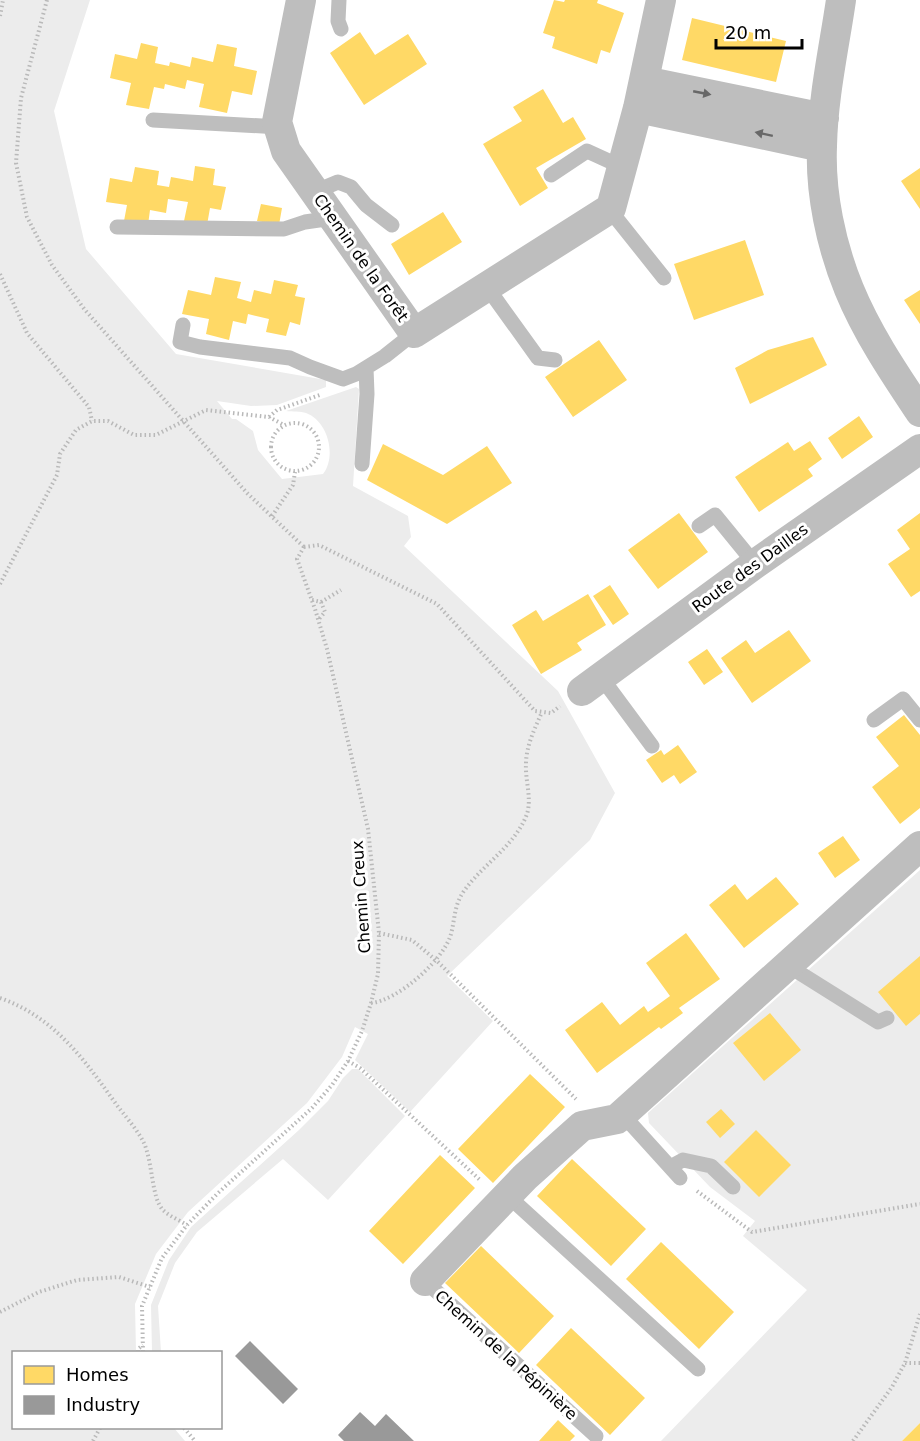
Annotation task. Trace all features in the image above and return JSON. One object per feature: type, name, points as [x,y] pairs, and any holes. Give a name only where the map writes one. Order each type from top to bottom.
[{"type":"street","name":"Chemin de la Forêt","points":[[301,0],[278,122],[286,151],[414,333],[609,209]]},
{"type":"street","points":[[609,209],[641,94],[661,0]]},
{"type":"street","points":[[841,0],[823,132],[825,198],[830,230],[849,289],[882,353],[920,412]]},
{"type":"street","points":[[641,94],[823,132]]},
{"type":"street","name":"Route des Dailles","points":[[592,684],[754,564],[920,449]]},
{"type":"street","name":"Chemin de la Pépinière","points":[[425,1281],[525,1177],[582,1126],[611,1118],[919,850]]},
{"type":"lane","points":[[339,0],[338,21],[341,29]]},
{"type":"lane","points":[[153,120],[279,127]]},
{"type":"lane","points":[[551,175],[587,151],[622,167]]},
{"type":"lane","points":[[314,192],[338,182],[351,187],[366,205],[392,225]]},
{"type":"lane","points":[[609,209],[664,278]]},
{"type":"lane","points":[[117,227],[284,229],[305,222],[333,218]]},
{"type":"lane","points":[[487,287],[538,358],[555,360]]},
{"type":"lane","points":[[183,325],[180,342],[200,347],[290,358],[343,379],[366,368],[414,333]]},
{"type":"lane","points":[[363,464],[367,394],[366,368]]},
{"type":"lane","points":[[699,526],[715,515],[754,564]]},
{"type":"lane","points":[[592,684],[652,746]]},
{"type":"lane","points":[[874,720],[903,699],[920,720]]},
{"type":"lane","points":[[787,965],[878,1023],[887,1018]]},
{"type":"lane","points":[[611,1118],[675,1173],[682,1160],[711,1166],[733,1187]]},
{"type":"lane","points":[[505,1198],[698,1369]]},
{"type":"lane","name":"Chemin de la Pépinière","points":[[425,1281],[596,1436]]},
{"type":"path","points":[[0,16],[3,0]]},
{"type":"path","points":[[47,0],[21,98],[15,164],[27,218],[52,265],[85,310],[185,420],[247,493],[304,547],[319,545],[437,604],[535,711],[551,713],[592,684]]},
{"type":"path","points":[[0,274],[27,333],[89,407],[92,421]]},
{"type":"path","points":[[269,417],[277,410],[342,387],[343,379]]},
{"type":"path","points":[[0,584],[57,475],[60,454],[75,430],[92,421],[108,421],[134,435],[156,435],[206,410],[269,417],[284,425]]},
{"type":"path","points":[[292,423],[307,426],[318,438],[320,445],[315,461],[310,466],[295,472],[280,467],[271,453],[270,444],[273,436],[284,425],[292,423]]},
{"type":"path","points":[[272,516],[293,485],[295,472]]},
{"type":"path","name":"Chemin Creux","points":[[143,1351],[142,1306],[162,1258],[187,1225],[218,1193],[312,1108],[348,1061],[362,1031],[378,974],[379,933],[368,829],[319,619],[297,559],[304,547]]},
{"type":"path","points":[[312,600],[321,602],[341,590]]},
{"type":"path","points":[[319,619],[325,612],[321,602]]},
{"type":"path","points":[[371,1003],[381,1002],[402,990],[436,961],[451,935],[455,908],[464,891],[519,830],[528,811],[526,763],[531,738],[542,712]]},
{"type":"path","points":[[379,933],[412,940],[611,1118]]},
{"type":"path","points":[[0,998],[13,1002],[49,1025],[84,1058],[143,1140],[151,1160],[156,1197],[162,1210],[187,1225]]},
{"type":"path","points":[[348,1061],[360,1068],[505,1198]]},
{"type":"path","points":[[675,1173],[752,1232],[920,1204]]},
{"type":"path","points":[[0,1312],[39,1292],[77,1280],[119,1277],[150,1287]]},
{"type":"path","points":[[853,1441],[892,1387],[905,1362],[920,1314]]},
{"type":"path","points":[[138,1351],[143,1345]]},
{"type":"path","points":[[905,1362],[920,1363]]},
{"type":"path","points":[[185,1429],[195,1441]]},
{"type":"shaded area","points":[[0,0],[90,0],[54,111],[86,249],[176,354],[326,380],[326,387],[277,405],[251,406],[217,401],[232,419],[236,419],[253,431],[258,450],[282,479],[323,474],[327,467],[330,449],[325,431],[314,417],[302,412],[286,411],[356,387],[359,389],[353,486],[408,516],[411,537],[404,546],[558,691],[615,793],[590,840],[447,976],[493,1021],[410,1112],[355,1060],[368,1034],[355,1027],[342,1057],[307,1103],[188,1212],[156,1254],[135,1304],[136,1351],[12,1351],[12,1429],[175,1429],[185,1441],[0,1441]]},
{"type":"shaded area","points":[[920,870],[920,1423],[902,1441],[661,1441],[807,1290],[743,1236],[755,1221],[710,1187],[649,1123],[648,1113]]},
{"type":"shaded area","points":[[352,1069],[358,1069],[405,1116],[328,1200],[283,1159],[197,1232],[175,1263],[158,1306],[161,1351],[152,1351],[151,1305],[169,1260],[191,1227],[299,1130],[328,1101]]},
{"type":"building: Homes","points":[[554,0],[564,2],[565,0],[598,0],[597,3],[624,13],[610,53],[601,50],[597,64],[552,48],[555,37],[543,33]]},
{"type":"building: Homes","points":[[692,18],[786,41],[776,82],[682,60]]},
{"type":"building: Homes","points":[[360,32],[375,55],[408,34],[427,64],[364,105],[330,53]]},
{"type":"building: Homes","points":[[141,43],[158,47],[155,63],[169,66],[170,62],[190,67],[192,57],[213,62],[217,44],[237,48],[234,66],[257,71],[252,95],[232,91],[227,113],[199,107],[204,84],[187,80],[185,89],[165,84],[164,89],[154,87],[149,109],[126,105],[131,83],[110,78],[115,54],[137,59]]},
{"type":"building: Homes","points":[[543,89],[563,123],[573,117],[586,139],[536,168],[548,188],[520,206],[483,144],[522,121],[513,107]]},
{"type":"building: Homes","points":[[195,166],[215,169],[213,185],[226,187],[221,210],[210,208],[207,225],[184,221],[188,202],[168,199],[166,213],[150,210],[148,225],[124,221],[127,205],[106,202],[110,178],[132,182],[135,167],[159,171],[157,185],[169,187],[171,177],[193,181]]},
{"type":"building: Homes","points":[[920,168],[920,209],[901,181]]},
{"type":"building: Homes","points":[[261,204],[282,208],[279,225],[257,221]]},
{"type":"building: Homes","points":[[443,212],[462,242],[409,275],[391,244]]},
{"type":"building: Homes","points":[[745,240],[764,295],[694,320],[674,264]]},
{"type":"building: Homes","points":[[215,277],[241,282],[237,298],[251,302],[254,290],[271,294],[274,280],[298,285],[295,296],[305,298],[300,325],[290,322],[286,336],[266,332],[269,319],[248,314],[246,324],[233,321],[229,340],[206,334],[209,319],[182,314],[188,290],[211,295]]},
{"type":"building: Homes","points":[[920,290],[920,324],[904,300]]},
{"type":"building: Homes","points":[[813,337],[827,365],[750,404],[735,368],[768,350]]},
{"type":"building: Homes","points":[[599,340],[627,380],[573,417],[545,377]]},
{"type":"building: Homes","points":[[859,416],[873,437],[842,459],[828,438]]},
{"type":"building: Homes","points":[[810,441],[822,459],[808,469],[813,476],[759,512],[735,477],[788,442],[794,451]]},
{"type":"building: Homes","points":[[383,444],[443,475],[487,446],[512,483],[447,524],[367,480]]},
{"type":"building: Homes","points":[[679,513],[708,552],[658,589],[628,550]]},
{"type":"building: Homes","points":[[920,513],[920,591],[911,597],[888,564],[910,549],[897,530]]},
{"type":"building: Homes","points":[[610,585],[629,614],[613,625],[593,596]]},
{"type":"building: Homes","points":[[588,594],[606,625],[577,643],[582,650],[541,674],[512,625],[536,610],[543,621]]},
{"type":"building: Homes","points":[[789,630],[811,661],[752,703],[721,658],[746,640],[755,653]]},
{"type":"building: Homes","points":[[707,649],[723,672],[704,685],[688,662]]},
{"type":"building: Homes","points":[[904,715],[920,735],[920,808],[900,824],[872,787],[899,766],[876,737]]},
{"type":"building: Homes","points":[[678,745],[697,772],[680,784],[674,775],[662,783],[646,760],[661,750],[664,755]]},
{"type":"building: Homes","points":[[843,836],[860,860],[835,878],[818,853]]},
{"type":"building: Homes","points":[[776,877],[799,904],[744,948],[709,905],[735,884],[747,900]]},
{"type":"building: Homes","points":[[686,933],[720,979],[679,1008],[683,1013],[661,1029],[659,1027],[597,1073],[565,1030],[602,1002],[620,1025],[644,1006],[648,1012],[670,996],[646,963]]},
{"type":"building: Homes","points":[[920,956],[920,1014],[906,1026],[878,992]]},
{"type":"building: Homes","points":[[770,1013],[801,1050],[764,1081],[733,1043]]},
{"type":"building: Homes","points":[[530,1074],[565,1107],[493,1183],[458,1149]]},
{"type":"building: Homes","points":[[721,1109],[735,1124],[720,1138],[706,1122]]},
{"type":"building: Homes","points":[[756,1130],[791,1165],[759,1197],[724,1162]]},
{"type":"building: Homes","points":[[440,1155],[475,1188],[403,1264],[369,1231]]},
{"type":"building: Homes","points":[[572,1159],[646,1229],[611,1266],[537,1196]]},
{"type":"building: Homes","points":[[661,1242],[734,1312],[699,1349],[626,1279]]},
{"type":"building: Homes","points":[[481,1246],[554,1316],[519,1353],[445,1283]]},
{"type":"building: Homes","points":[[571,1328],[645,1398],[610,1435],[536,1365]]},
{"type":"building: Homes","points":[[558,1420],[575,1436],[570,1441],[539,1441]]},
{"type":"building: Homes","points":[[920,1423],[920,1441],[902,1441]]},
{"type":"building: Industry","points":[[250,1341],[298,1389],[283,1404],[235,1356]]},
{"type":"building: Industry","points":[[360,1412],[375,1426],[386,1414],[414,1441],[344,1441],[338,1435]]}]
